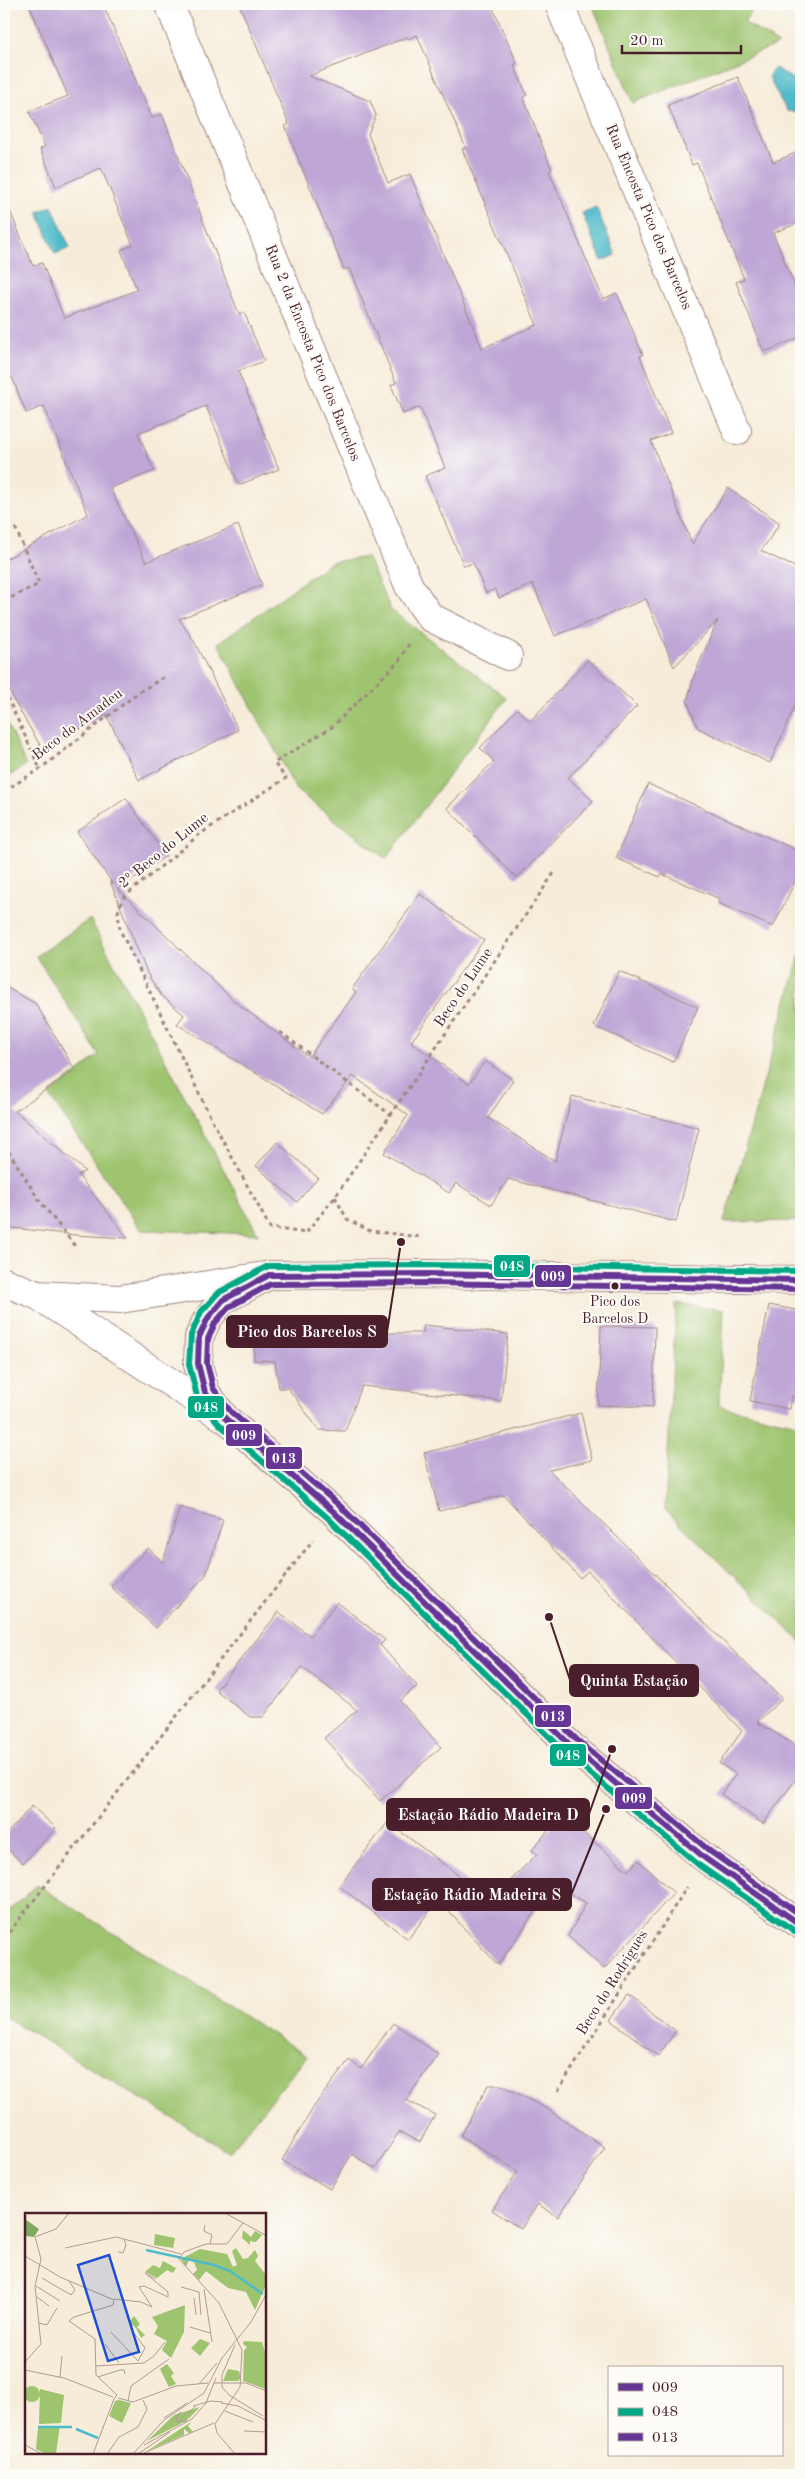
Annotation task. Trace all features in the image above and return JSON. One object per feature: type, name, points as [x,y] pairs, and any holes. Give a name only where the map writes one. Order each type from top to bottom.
[{"type":"main road","points":[[801,1280],[430,1274],[269,1276],[223,1300],[208,1318],[199,1337],[198,1364],[205,1392],[225,1418],[334,1512],[571,1746],[706,1859],[801,1926]]},
{"type":"street","name":"Rua 2 da Encosta Pico dos Barcelos","points":[[169,4],[409,586],[430,617],[508,656]]},
{"type":"street","name":"Rua Encosta Pico dos Barcelos","points":[[559,4],[736,431]]},
{"type":"street","points":[[37,1295],[120,1299],[269,1276]]},
{"type":"street","points":[[4,1282],[37,1295],[225,1418]]},
{"type":"path","points":[[4,601],[39,584],[15,527]]},
{"type":"path","name":"2º Beco do Lume","points":[[335,1197],[306,1233],[270,1228],[207,1112],[120,930],[118,912],[123,898],[200,834],[286,778],[274,763],[332,727],[399,661],[412,637]]},
{"type":"path","name":"Beco do Amadeu","points":[[4,792],[40,768],[139,692],[166,676]]},
{"type":"path","points":[[4,690],[40,768]]},
{"type":"path","name":"Beco do Lume","points":[[335,1197],[554,874]]},
{"type":"path","points":[[280,1032],[391,1115]]},
{"type":"path","points":[[4,1144],[39,1200],[75,1246]]},
{"type":"path","points":[[335,1197],[347,1219],[370,1231],[424,1238]]},
{"type":"path","points":[[4,1940],[315,1537]]},
{"type":"path","name":"Beco do Rodrigues","points":[[558,2091],[687,1887]]},
{"type":"green space","points":[[592,4],[757,4],[744,22],[779,44],[633,103]]},
{"type":"green space","points":[[367,557],[391,610],[507,698],[386,859],[296,790],[218,643],[331,562]]},
{"type":"green space","points":[[4,717],[26,765],[4,779]]},
{"type":"green space","points":[[90,919],[258,1234],[141,1230],[49,1095],[99,1055],[36,956]]},
{"type":"green space","points":[[801,951],[801,1221],[724,1222]]},
{"type":"green space","points":[[676,1304],[724,1310],[719,1406],[801,1425],[801,1642],[665,1509]]},
{"type":"green space","points":[[37,1885],[307,2056],[229,2152],[4,2016],[4,1916]]},
{"type":"water","points":[[775,68],[801,84],[801,113],[787,111],[776,93],[769,75]]},
{"type":"water","points":[[52,206],[70,248],[55,254],[38,212]]},
{"type":"water","points":[[596,207],[616,255],[602,261],[582,213]]},
{"type":"building","points":[[29,4],[103,4],[152,118],[162,114],[239,314],[244,312],[264,361],[238,371],[279,469],[239,485],[206,406],[138,433],[154,471],[110,488],[146,562],[238,525],[262,585],[179,619],[194,641],[238,730],[139,780],[106,714],[43,750],[14,701],[4,676],[4,560],[88,514],[44,406],[26,413],[12,377],[4,380],[4,197],[33,266],[42,263],[64,318],[137,290],[121,250],[133,245],[101,168],[56,187],[40,149],[45,147],[29,111],[68,96]]},
{"type":"building","points":[[239,4],[491,4],[517,63],[514,65],[527,95],[523,97],[552,170],[549,171],[603,299],[617,293],[643,355],[640,356],[671,433],[651,441],[692,544],[728,488],[780,523],[761,551],[801,570],[801,692],[770,763],[698,728],[687,701],[696,671],[718,620],[674,667],[646,599],[555,636],[533,584],[499,598],[495,589],[486,593],[473,563],[464,566],[425,476],[445,468],[420,407],[403,414],[391,385],[396,383],[349,268],[344,270],[285,126],[289,124]],"holes":[[[417,35],[466,148],[462,149],[537,325],[482,348],[410,174],[388,183],[368,134],[376,115],[370,101],[309,76],[407,37],[408,39]]]},
{"type":"building","points":[[738,77],[773,162],[801,151],[801,222],[773,233],[801,301],[801,337],[764,352],[736,282],[744,279],[697,163],[692,165],[668,105]]},
{"type":"building","points":[[588,660],[637,706],[568,778],[593,801],[517,878],[447,808],[494,761],[480,748],[517,709],[530,721]]},
{"type":"building","points":[[648,784],[801,852],[801,869],[773,927],[718,903],[720,899],[662,874],[660,877],[616,858]]},
{"type":"building","points":[[126,798],[166,856],[118,889],[234,1001],[309,1057],[356,992],[352,989],[420,894],[484,940],[411,1042],[469,1084],[485,1061],[513,1080],[488,1118],[555,1161],[572,1096],[699,1128],[676,1222],[508,1179],[491,1205],[456,1183],[449,1193],[384,1153],[408,1115],[353,1076],[322,1114],[177,1024],[184,1015],[161,995],[147,973],[110,881],[113,884],[77,832]]},
{"type":"building","points":[[619,971],[698,1007],[673,1062],[594,1026]]},
{"type":"building","points":[[4,986],[36,1004],[75,1070],[15,1111],[85,1171],[78,1175],[128,1238],[75,1235],[4,1227]]},
{"type":"building","points":[[277,1142],[318,1178],[297,1202],[256,1166]]},
{"type":"building","points":[[769,1305],[801,1311],[801,1398],[792,1396],[790,1409],[750,1401]]},
{"type":"building","points":[[424,1325],[508,1334],[501,1401],[362,1386],[345,1431],[319,1430],[288,1388],[279,1388],[275,1361],[254,1360],[254,1327],[318,1326],[318,1333],[423,1333]]},
{"type":"building","points":[[601,1326],[655,1327],[653,1407],[598,1405]]},
{"type":"building","points":[[581,1413],[592,1460],[549,1470],[782,1699],[757,1722],[801,1749],[801,1772],[763,1824],[721,1794],[736,1774],[719,1763],[742,1731],[588,1571],[580,1578],[504,1495],[439,1511],[424,1453]]},
{"type":"building","points":[[180,1507],[223,1520],[206,1575],[156,1628],[111,1587],[148,1548],[163,1562]]},
{"type":"building","points":[[337,1602],[385,1640],[380,1645],[417,1686],[400,1701],[441,1747],[380,1801],[324,1738],[357,1710],[302,1667],[263,1717],[250,1717],[216,1690],[279,1612],[310,1636]]},
{"type":"building","points":[[32,1806],[56,1828],[23,1863],[4,1846],[4,1837]]},
{"type":"building","points":[[562,1814],[628,1871],[638,1860],[674,1893],[604,1969],[568,1936],[586,1903],[554,1884],[498,1965],[438,1900],[408,1939],[339,1886],[388,1822],[491,1900],[537,1854],[532,1850]]},
{"type":"building","points":[[629,1995],[676,2031],[658,2056],[611,2020]]},
{"type":"building","points":[[393,2023],[438,2054],[406,2100],[435,2115],[420,2142],[399,2132],[375,2169],[352,2154],[330,2189],[282,2160],[315,2105],[349,2060],[361,2069]]},
{"type":"building","points":[[488,2085],[501,2085],[547,2109],[605,2147],[558,2217],[538,2204],[521,2229],[492,2210],[518,2171],[461,2136]]},
{"type":"transit line","name":"048","points":[[796,1932],[700,1866],[565,1752],[328,1518],[219,1424],[197,1396],[189,1364],[191,1335],[201,1312],[218,1293],[268,1266],[429,1265],[801,1271]]},
{"type":"transit line","name":"009","points":[[801,1280],[429,1274],[269,1275],[223,1300],[208,1318],[199,1337],[198,1364],[205,1392],[225,1418],[334,1512],[571,1746],[706,1859],[801,1925]]},
{"type":"transit line","name":"013","points":[[801,1289],[429,1283],[271,1284],[229,1307],[215,1323],[208,1339],[207,1363],[213,1388],[231,1412],[340,1506],[577,1740],[711,1852],[801,1915]]},
{"type":"place","name":"Pico dos Barcelos S","points":[[401,1242]]},
{"type":"place","name":"Pico dos Barcelos D","points":[[615,1286]]},
{"type":"place","name":"Quinta Estação","points":[[549,1617]]},
{"type":"place","name":"Estação Rádio Madeira D","points":[[612,1749]]},
{"type":"place","name":"Estação Rádio Madeira S","points":[[606,1809]]}]
